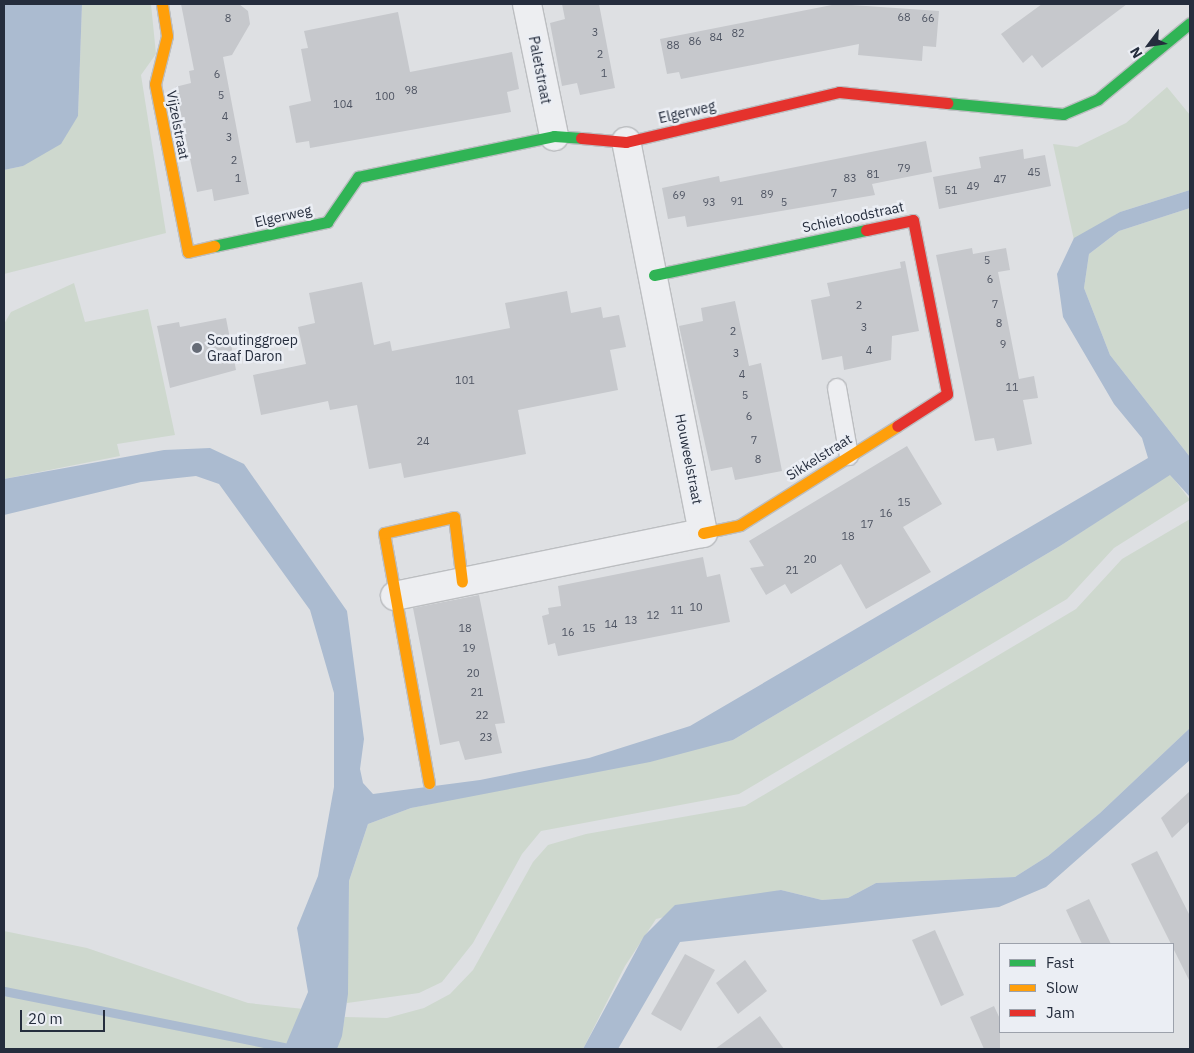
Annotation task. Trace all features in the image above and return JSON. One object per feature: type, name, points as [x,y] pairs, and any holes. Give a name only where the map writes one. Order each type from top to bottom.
[{"type":"street","name":"Vijzelstraat","points":[[162,4],[168,36],[155,84],[188,252]]},
{"type":"street","name":"Paletstraat","points":[[527,4],[554,136]]},
{"type":"street","name":"Elgerweg","points":[[188,252],[327,222],[358,177],[554,136],[626,142],[839,92],[1063,114],[1098,99],[1190,23]]},
{"type":"street","name":"Houweelstraat","points":[[626,142],[654,275],[704,534]]},
{"type":"street","name":"Schietloodstraat","points":[[654,275],[913,220],[947,394]]},
{"type":"street","name":"Sikkelstraat","points":[[704,534],[740,525],[947,394]]},
{"type":"street","points":[[429,783],[384,533],[454,517],[462,582]]},
{"type":"street","points":[[395,596],[704,534]]},
{"type":"lane","points":[[837,388],[849,456]]},
{"type":"shaded area","points":[[82,4],[151,4],[156,54],[141,75],[166,233],[4,274],[4,170],[23,166],[78,116]]},
{"type":"shaded area","points":[[1167,87],[1190,115],[1190,190],[1120,212],[1074,240],[1053,144],[1077,147],[1126,123]]},
{"type":"shaded area","points":[[1190,208],[1190,457],[1110,355],[1084,288],[1089,254],[1119,231]]},
{"type":"shaded area","points":[[74,283],[85,322],[148,309],[175,435],[117,444],[120,456],[4,479],[4,324],[11,312]]},
{"type":"shaded area","points":[[1170,474],[1190,500],[1114,548],[1067,599],[739,794],[541,831],[522,854],[473,943],[442,982],[419,993],[347,1003],[349,881],[368,824],[411,808],[733,740],[1060,546]]},
{"type":"shaded area","points":[[1190,519],[1190,728],[1100,813],[1048,856],[1015,877],[876,883],[848,898],[822,900],[781,890],[656,919],[625,966],[583,1049],[337,1049],[345,1017],[387,1018],[424,1008],[450,994],[473,970],[533,862],[548,845],[586,834],[745,806],[1076,609],[1122,559]]},
{"type":"shaded area","points":[[4,931],[87,948],[248,1003],[304,1009],[284,1049],[4,1049]]},
{"type":"water","points":[[4,4],[82,4],[78,116],[61,144],[23,166],[4,170]]},
{"type":"water","points":[[1190,190],[1190,208],[1119,231],[1089,254],[1084,288],[1110,355],[1190,457],[1190,497],[1170,475],[1060,546],[733,740],[650,762],[411,808],[368,824],[349,881],[348,994],[342,1036],[337,1049],[284,1049],[308,992],[297,928],[318,876],[334,787],[334,693],[310,610],[219,484],[196,476],[141,482],[4,515],[4,479],[164,450],[210,448],[244,464],[347,611],[364,739],[360,769],[363,783],[373,794],[480,780],[589,758],[690,726],[1148,458],[1142,438],[1114,404],[1063,317],[1057,274],[1074,238],[1120,212]]},
{"type":"water","points":[[1190,728],[1190,760],[1046,887],[999,907],[680,942],[618,1049],[583,1049],[644,936],[675,905],[781,890],[822,900],[848,898],[876,883],[1015,877],[1048,856],[1100,813]]},
{"type":"building","points":[[181,4],[239,4],[248,11],[250,24],[232,55],[223,57],[249,194],[214,201],[212,189],[197,192],[175,87],[191,83],[189,71],[194,70]]},
{"type":"building","points":[[562,4],[599,4],[615,88],[580,95],[577,83],[562,86],[550,23],[565,19]]},
{"type":"building","points":[[837,4],[939,11],[936,47],[923,46],[922,61],[858,55],[859,44],[681,79],[679,72],[667,74],[660,39]]},
{"type":"building","points":[[1042,4],[1127,4],[1042,68],[1032,55],[1023,63],[1001,34]]},
{"type":"building","points":[[398,12],[410,72],[512,52],[519,89],[507,92],[511,112],[310,148],[309,141],[296,143],[289,106],[311,101],[301,49],[308,48],[304,31]]},
{"type":"building","points":[[926,141],[932,172],[872,184],[875,195],[687,227],[685,216],[668,219],[662,188],[719,176],[720,182]]},
{"type":"building","points":[[1023,149],[1024,159],[1045,155],[1051,186],[939,209],[933,177],[981,168],[979,157]]},
{"type":"building","points":[[972,248],[973,254],[1006,248],[1010,270],[998,272],[1019,379],[1034,376],[1038,398],[1023,400],[1032,444],[997,451],[994,438],[975,441],[936,255]]},
{"type":"building","points":[[905,261],[919,331],[892,336],[891,360],[844,370],[842,356],[822,360],[811,300],[830,296],[827,283],[901,268],[900,262]]},
{"type":"building","points":[[362,282],[374,345],[390,341],[392,351],[510,328],[505,303],[567,291],[571,313],[601,307],[603,318],[619,315],[626,347],[610,350],[618,390],[518,410],[526,454],[404,478],[401,463],[369,469],[357,405],[330,410],[328,401],[261,415],[253,375],[306,364],[298,327],[315,323],[309,293]]},
{"type":"building","points":[[735,301],[749,366],[761,363],[782,471],[735,480],[732,467],[711,471],[679,326],[703,321],[701,308]]},
{"type":"building","name":"Scoutinggroep Graaf Daron","points":[[226,318],[236,370],[170,388],[157,326],[179,322],[180,327]]},
{"type":"building","points":[[907,446],[942,504],[903,527],[931,572],[866,609],[841,564],[791,594],[785,584],[766,595],[750,568],[764,566],[749,541]]},
{"type":"building","points":[[703,557],[707,577],[720,574],[730,622],[558,656],[555,643],[548,645],[542,616],[549,614],[548,608],[561,606],[558,586]]},
{"type":"building","points":[[479,595],[505,723],[495,724],[502,753],[465,760],[459,741],[440,745],[413,608]]},
{"type":"building","points":[[1190,791],[1190,821],[1172,838],[1161,818]]},
{"type":"building","points":[[1157,851],[1190,916],[1190,982],[1174,950],[1174,943],[1170,943],[1131,864]]},
{"type":"building","points":[[1089,899],[1111,943],[1082,943],[1066,910]]},
{"type":"building","points":[[935,930],[964,995],[941,1006],[912,940]]},
{"type":"building","points":[[685,954],[715,970],[681,1031],[651,1014]]},
{"type":"building","points":[[745,960],[767,991],[738,1014],[716,983]]},
{"type":"building","points":[[994,1006],[999,1017],[1000,1049],[984,1049],[970,1017]]},
{"type":"building","points":[[760,1016],[784,1049],[715,1049]]},
{"type":"waterway","points":[[4,991],[284,1047]]},
{"type":"traffic: fast","points":[[947,103],[1063,114],[1098,99],[1190,23]]},
{"type":"traffic: fast","points":[[214,246],[327,222],[358,177],[554,136],[581,138]]},
{"type":"traffic: fast","points":[[654,275],[866,230]]},
{"type":"traffic: slow","points":[[162,4],[167,36],[155,84],[188,252],[214,246]]},
{"type":"traffic: slow","points":[[703,533],[740,525],[897,426]]},
{"type":"traffic: slow","points":[[429,783],[384,533],[454,517],[462,582]]},
{"type":"traffic: jam","points":[[581,138],[626,142],[839,92],[947,103]]},
{"type":"traffic: jam","points":[[866,230],[913,220],[947,394],[897,426]]},
{"type":"place","name":"Scoutinggroep Graaf Daron","points":[[197,348]]}]
